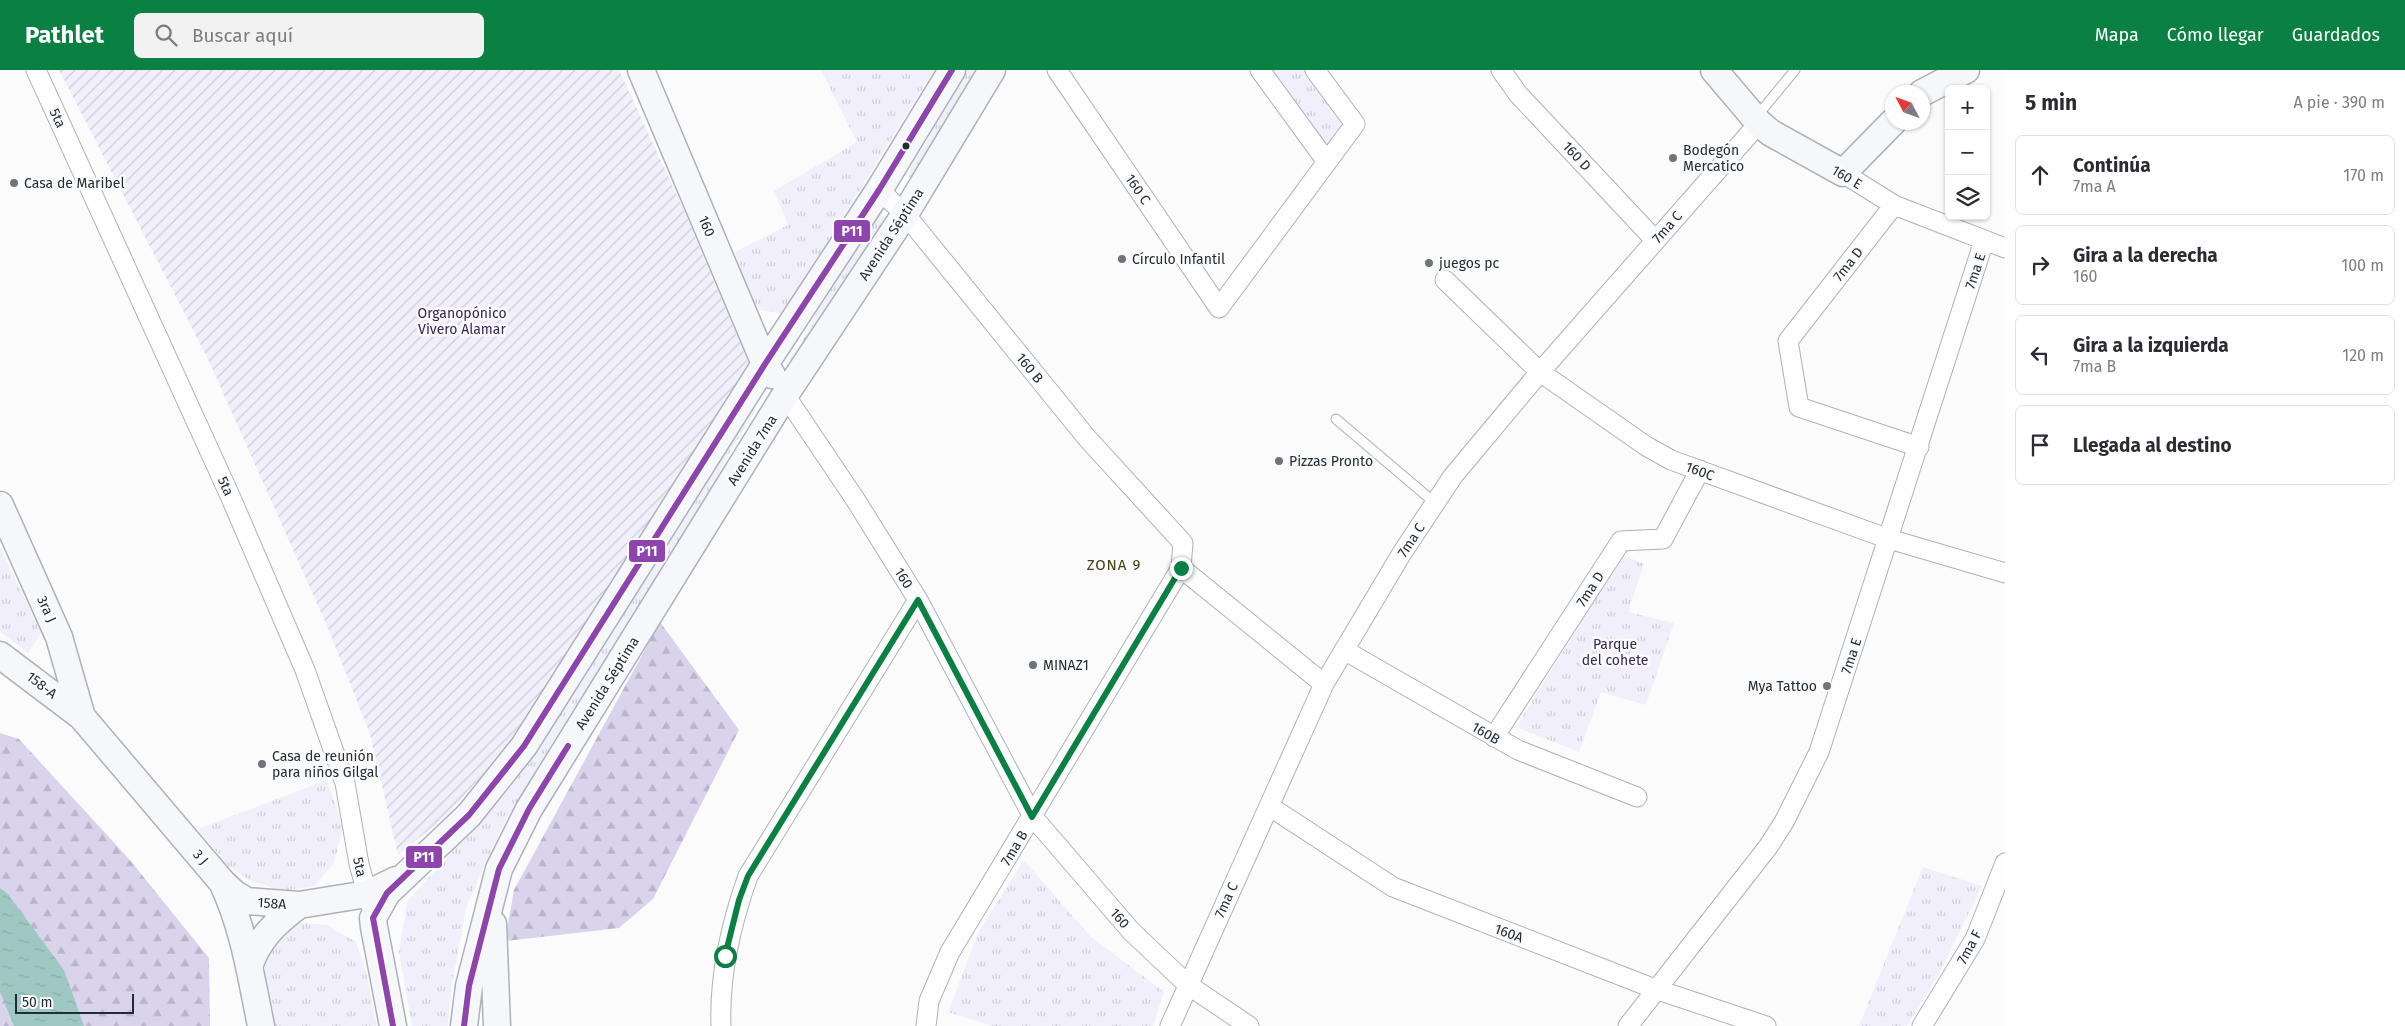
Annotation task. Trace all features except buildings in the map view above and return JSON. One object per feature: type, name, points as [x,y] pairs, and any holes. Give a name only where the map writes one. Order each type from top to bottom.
[{"type":"main road","name":"160","points":[[641,70],[765,364],[785,395]]},
{"type":"main road","points":[[393,1026],[372,913],[403,876],[432,852],[469,815],[524,746],[765,364],[879,190],[952,70]]},
{"type":"main road","name":"Avenida Séptima","points":[[785,395],[905,214],[992,70]]},
{"type":"main road","name":"160 E","points":[[1714,70],[1757,121],[1771,133],[1843,173]]},
{"type":"main road","points":[[1930,89],[1966,70]]},
{"type":"main road","points":[[1843,173],[1885,130]]},
{"type":"main road","name":"Avenida 7ma","points":[[718,504],[785,395]]},
{"type":"main road","name":"Avenida Séptima","points":[[464,1026],[469,986],[492,894],[506,852],[529,809],[718,504]]},
{"type":"main road","name":"3ra J","points":[[0,505],[59,637],[82,717]]},
{"type":"main road","name":"158-A","points":[[0,654],[82,717]]},
{"type":"main road","name":"3 J","points":[[82,717],[222,882],[234,907],[241,929],[261,1026]]},
{"type":"main road","name":"158A","points":[[222,882],[235,894],[247,901],[299,905],[331,899]]},
{"type":"main road","name":"Avenida Séptima","points":[[492,894],[497,1026]]},
{"type":"main road","points":[[331,899],[349,905],[363,913],[372,913]]},
{"type":"main road","name":"158A","points":[[249,967],[259,942],[270,929],[299,905]]},
{"type":"street","name":"5ta","points":[[36,70],[232,498],[305,670],[345,783],[359,864],[372,913]]},
{"type":"street","name":"160 C","points":[[1057,70],[1218,308],[1327,162]]},
{"type":"street","points":[[1260,70],[1327,162],[1355,124],[1315,70]]},
{"type":"street","name":"160 D","points":[[1501,70],[1518,94],[1655,240]]},
{"type":"street","name":"7ma C","points":[[1170,1026],[1324,684],[1453,476],[1540,372],[1757,121]]},
{"type":"street","name":"160 E","points":[[1843,173],[1894,205],[2005,248]]},
{"type":"street","name":"160 B","points":[[879,190],[905,214],[1087,438],[1183,543]]},
{"type":"street","name":"7ma D","points":[[1894,205],[1788,341],[1799,407],[1919,447]]},
{"type":"street","name":"7ma E","points":[[1628,1026],[1655,989],[1768,847],[1784,822],[1819,752],[1890,539],[1984,241]]},
{"type":"street","name":"160C","points":[[1445,280],[1540,372],[1646,446],[1671,460],[1890,539],[2005,573]]},
{"type":"street","name":"160","points":[[785,395],[856,499],[918,600],[1032,817],[1131,931],[1188,985],[1249,1026]]},
{"type":"street","name":"7ma D","points":[[1494,737],[1621,541],[1663,539],[1700,470]]},
{"type":"street","name":"7ma B","points":[[926,1026],[929,1001],[950,952],[1181,568],[1183,543]]},
{"type":"street","points":[[1181,568],[1324,684]]},
{"type":"street","points":[[721,1026],[725,956],[739,900],[748,876],[918,600]]},
{"type":"street","name":"160B","points":[[1344,650],[1518,750],[1637,797]]},
{"type":"street","name":"160A","points":[[1269,806],[1393,887],[1655,989],[1766,1026]]},
{"type":"street","name":"7ma F","points":[[1922,1026],[1976,939],[2005,863]]},
{"type":"street","name":"158A","points":[[331,899],[351,883],[359,864]]},
{"type":"lane","points":[[1757,121],[1795,70]]},
{"type":"lane","points":[[1336,419],[1435,504]]},
{"type":"green space","name":"Organopónico Vivero Alamar","points":[[59,70],[619,70],[686,215],[750,367],[664,497],[599,608],[505,750],[446,816],[398,855],[370,734],[327,626],[208,359]]},
{"type":"green space","points":[[821,70],[934,70],[789,304],[781,313],[760,310],[749,295],[735,252],[788,225],[774,191],[857,142]]},
{"type":"green space","points":[[963,70],[983,70],[914,178],[909,177],[913,163],[928,140]]},
{"type":"green space","points":[[1260,70],[1315,70],[1355,124],[1327,162]]},
{"type":"green space","points":[[878,211],[883,213],[887,223],[795,364],[790,363],[790,359],[811,326],[823,292]]},
{"type":"green space","points":[[751,405],[756,410],[721,467],[712,498],[564,724],[502,827],[467,905],[452,984],[448,1026],[412,1026],[399,952],[407,902],[511,786]]},
{"type":"green space","points":[[0,547],[41,633],[28,653],[0,632]]},
{"type":"green space","name":"Parque del cohete","points":[[1623,555],[1644,564],[1628,612],[1674,623],[1646,705],[1601,692],[1579,752],[1516,727]]},
{"type":"green space","points":[[660,622],[739,730],[653,899],[619,928],[505,941],[514,890]]},
{"type":"green space","points":[[0,733],[19,739],[129,859],[209,958],[210,1026],[0,1026]]},
{"type":"green space","points":[[327,780],[343,827],[334,863],[314,886],[282,891],[249,880],[227,865],[198,829]]},
{"type":"green space","points":[[1024,860],[1090,936],[1164,992],[1153,1026],[992,1026],[948,1012],[979,931]]},
{"type":"green space","points":[[1923,867],[1982,886],[1938,976],[1907,1026],[1859,1026]]},
{"type":"green space","points":[[296,922],[327,925],[356,942],[366,972],[377,1026],[271,1026],[263,997],[267,951]]},
{"type":"water","points":[[0,888],[7,893],[64,970],[84,1026],[14,1026],[0,992]]},
{"type":"transit line","name":"P11","points":[[393,1026],[373,918],[387,893],[469,815],[524,746],[765,364],[879,190],[952,70]]},
{"type":"transit line","name":"P11","points":[[464,1026],[469,986],[499,869],[529,809],[568,746]]},
{"type":"place","name":"Bodegón Mercatico","points":[[1673,158]]},
{"type":"place","name":"Casa de Maribel","points":[[14,183]]},
{"type":"place","name":"Círculo Infantil","points":[[1122,259]]},
{"type":"place","name":"juegos pc","points":[[1429,263]]},
{"type":"place","name":"Pizzas Pronto","points":[[1279,461]]},
{"type":"place","name":"MINAZ1","points":[[1033,665]]},
{"type":"place","name":"Mya Tattoo","points":[[1827,686]]},
{"type":"place","name":"Casa de reunión para niños Gilgal","points":[[262,764]]},
{"type":"district","name":"ZONA 9","points":[[1114,565]]},
{"type":"route","points":[[725,956],[739,900],[748,876],[918,600],[1004,767],[1032,817],[1181,568]]}]
